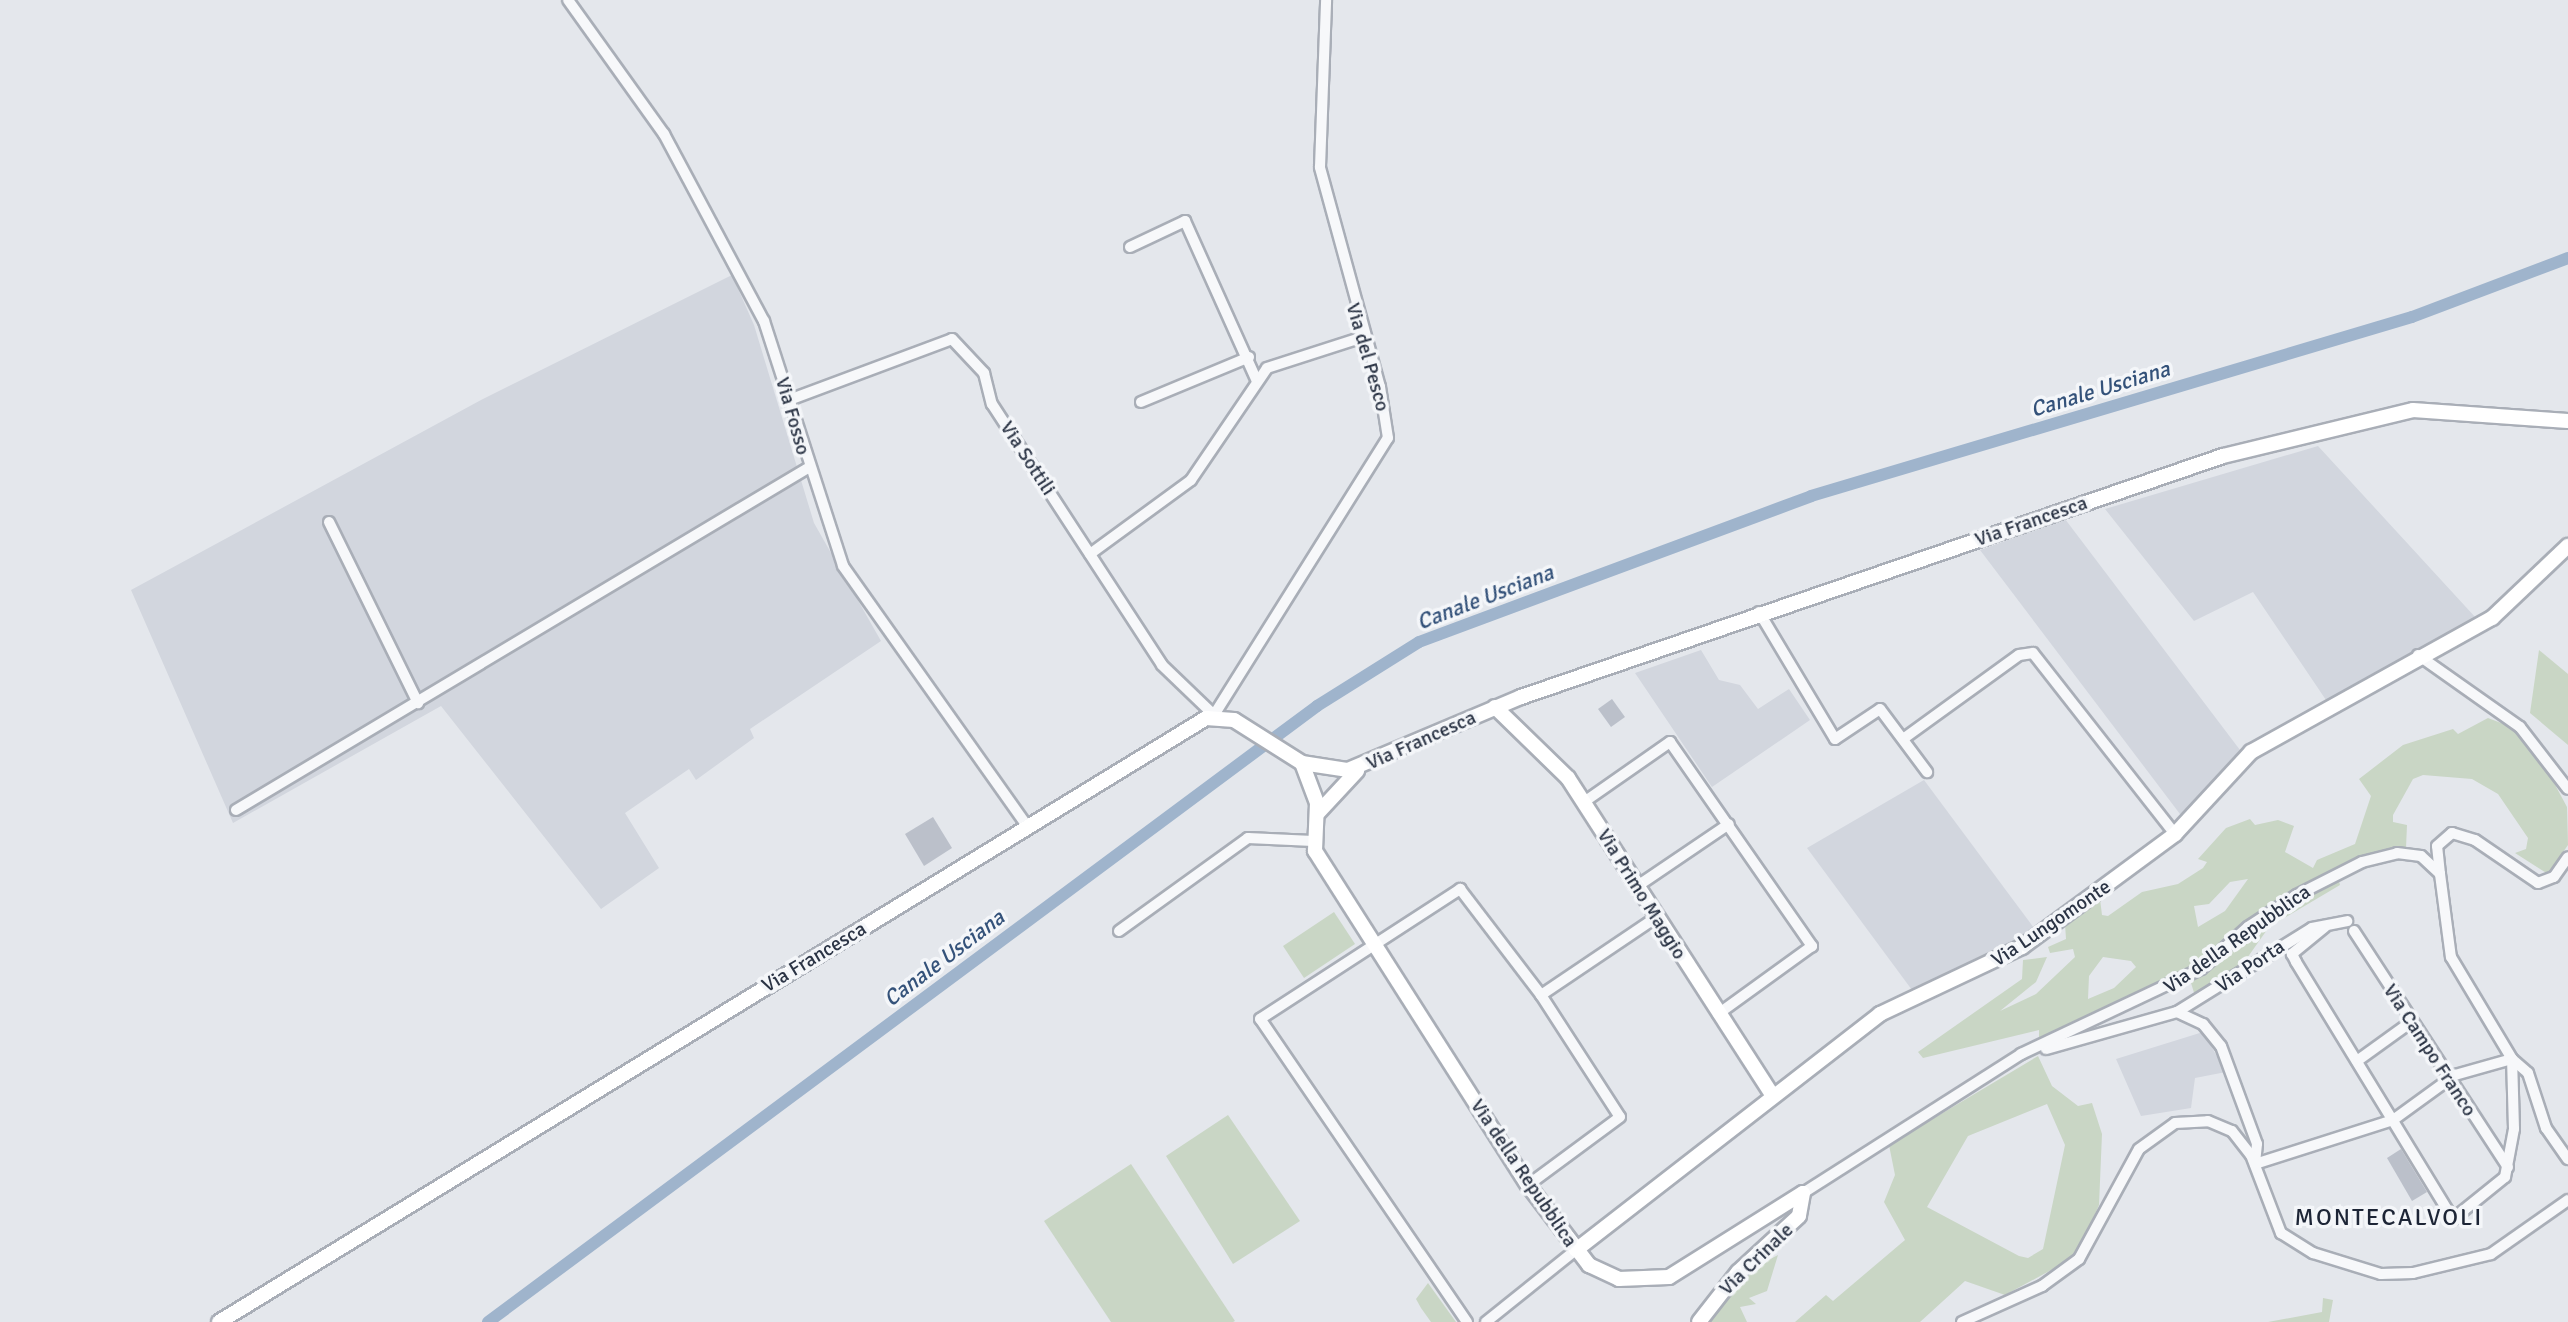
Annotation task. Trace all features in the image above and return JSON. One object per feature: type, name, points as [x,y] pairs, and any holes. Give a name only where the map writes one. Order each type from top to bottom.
[{"type":"street","name":"Via Fosso","points":[[568,0],[664,134],[764,321],[808,468],[843,566],[1027,826]]},
{"type":"street","name":"Via del Pesco","points":[[1214,715],[1382,454],[1386,416],[1320,167],[1326,0]]},
{"type":"street","points":[[1130,247],[1185,221],[1249,357],[1257,381]]},
{"type":"street","points":[[1090,554],[1191,480],[1267,368],[1363,337]]},
{"type":"street","name":"Via Sottili","points":[[789,400],[952,339],[984,373],[992,404],[1162,665],[1214,715]]},
{"type":"street","points":[[1141,402],[1249,357]]},
{"type":"street","name":"Via Francesca","points":[[219,1322],[1027,826],[1214,715],[1234,720],[1302,763],[1326,770],[1366,765],[1495,707],[1759,612],[2223,456],[2368,418],[2439,410],[2568,421]]},
{"type":"street","points":[[236,810],[808,468]]},
{"type":"street","points":[[329,522],[418,703]]},
{"type":"street","name":"Via Lungomonte","points":[[1486,1322],[1775,1091],[1880,1014],[2022,947],[2175,834],[2251,752],[2418,655],[2492,618],[2568,546]]},
{"type":"street","points":[[1759,612],[1835,739],[1880,709],[1927,772]]},
{"type":"street","points":[[1903,739],[2019,655],[2033,653],[2175,834]]},
{"type":"street","points":[[2418,655],[2520,727],[2568,789]]},
{"type":"street","name":"Via Primo Maggio","points":[[1495,707],[1555,762],[1584,802],[1718,1014],[1775,1091]]},
{"type":"street","points":[[1584,802],[1670,742],[1812,946],[1718,1014]]},
{"type":"street","points":[[1302,763],[1320,806]]},
{"type":"street","points":[[1320,806],[1366,765]]},
{"type":"street","points":[[1119,931],[1248,838],[1313,841],[1326,770]]},
{"type":"street","points":[[1636,887],[1729,824]]},
{"type":"street","points":[[2568,857],[2546,882],[2530,882],[2475,840],[2452,833],[2437,846],[2451,957],[2512,1059],[2528,1073],[2546,1128],[2568,1159]]},
{"type":"street","name":"Via della Repubblica","points":[[1313,841],[1375,946],[1528,1185],[1576,1250],[1611,1278],[1669,1277],[2021,1054],[2167,990],[2261,917],[2345,869],[2405,853],[2421,856],[2440,874]]},
{"type":"street","points":[[1467,1322],[1260,1019],[1460,889],[1541,995],[1620,1117],[1528,1185]]},
{"type":"street","points":[[1541,995],[1655,918]]},
{"type":"street","name":"Via Porta","points":[[2347,921],[2325,927],[2292,954],[2357,1061]]},
{"type":"street","name":"Via Porta","points":[[2177,1012],[2277,947],[2316,925],[2325,927]]},
{"type":"street","name":"Via Campo Franco","points":[[2354,931],[2447,1080],[2508,1167]]},
{"type":"street","points":[[2177,1012],[2203,1024],[2221,1046],[2257,1144],[2255,1164]]},
{"type":"street","name":"Via della Repubblica","points":[[2021,1054],[2177,1012]]},
{"type":"street","points":[[2411,1022],[2357,1061],[2453,1219],[2494,1192],[2508,1167],[2514,1129],[2512,1059]]},
{"type":"street","points":[[2255,1164],[2367,1131],[2393,1120],[2447,1080],[2512,1059]]},
{"type":"street","points":[[1962,1322],[2042,1286],[2079,1259],[2132,1158],[2156,1131],[2190,1121],[2218,1123],[2242,1140],[2255,1164],[2270,1217],[2285,1238],[2381,1274],[2413,1273],[2491,1254],[2568,1200]]},
{"type":"street","name":"Via Crinale","points":[[1699,1322],[1723,1287],[1799,1216],[1803,1193]]},
{"type":"shaded area","points":[[732,275],[754,325],[814,523],[881,641],[750,729],[754,738],[696,780],[689,769],[625,813],[659,868],[601,909],[441,706],[233,823],[131,590],[481,400]]},
{"type":"shaded area","points":[[2318,446],[2476,618],[2326,700],[2253,592],[2194,621],[2105,509]]},
{"type":"shaded area","points":[[2065,519],[2240,750],[2183,818],[1980,550]]},
{"type":"shaded area","points":[[1701,650],[1719,680],[1740,685],[1758,709],[1789,689],[1810,720],[1712,787],[1635,673]]},
{"type":"shaded area","points":[[1924,780],[2034,928],[2000,952],[1912,990],[1807,848]]},
{"type":"shaded area","points":[[2203,1032],[2226,1072],[2195,1078],[2191,1108],[2141,1116],[2116,1059]]},
{"type":"green space","points":[[2539,650],[2568,674],[2568,745],[2530,713]]},
{"type":"green space","points":[[2488,718],[2514,728],[2539,755],[2567,807],[2568,845],[2548,874],[2515,853],[2526,849],[2528,838],[2498,794],[2472,779],[2423,775],[2413,779],[2393,815],[2393,822],[2407,825],[2406,848],[2336,869],[2340,885],[2269,927],[2245,961],[2195,996],[2188,973],[2039,1039],[2039,1030],[1923,1058],[1918,1052],[2022,979],[2023,960],[2047,957],[2036,982],[2000,1011],[2036,994],[2075,957],[2073,949],[2050,953],[2048,947],[2066,939],[2065,924],[2100,899],[2102,915],[2108,916],[2142,892],[2178,884],[2203,868],[2207,862],[2198,859],[2226,828],[2250,819],[2255,825],[2278,820],[2294,826],[2285,852],[2313,868],[2317,860],[2355,844],[2371,796],[2359,779],[2403,745],[2453,729],[2458,734]],"holes":[[[2248,879],[2225,911],[2198,927],[2194,906],[2209,904],[2230,882]],[[2103,957],[2131,961],[2136,967],[2114,988],[2088,999],[2089,976]]]},
{"type":"green space","points":[[1334,912],[1355,944],[1304,978],[1283,946]]},
{"type":"green space","points":[[2038,1056],[2052,1086],[2078,1106],[2092,1103],[2102,1134],[2099,1205],[2077,1256],[2005,1295],[1965,1281],[1920,1322],[1795,1322],[1826,1295],[1833,1301],[1905,1240],[1884,1202],[1895,1175],[1889,1145]],"holes":[[[2047,1104],[2065,1145],[2043,1249],[2028,1258],[1927,1207],[1968,1136]]]},
{"type":"green space","points":[[1228,1115],[1300,1221],[1233,1264],[1166,1156]]},
{"type":"green space","points":[[1131,1164],[1235,1321],[1111,1322],[1044,1221]]},
{"type":"green space","points":[[1778,1255],[1767,1291],[1749,1298],[1756,1304],[1740,1307],[1747,1322],[1708,1322],[1751,1269]]},
{"type":"green space","points":[[1428,1283],[1456,1322],[1431,1322],[1416,1299]]},
{"type":"green space","points":[[2323,1298],[2333,1300],[2329,1322],[2268,1322],[2322,1312]]},
{"type":"building","points":[[1612,699],[1625,717],[1611,727],[1598,709]]},
{"type":"building","points":[[933,817],[952,848],[924,866],[905,834]]},
{"type":"building","points":[[2401,1149],[2427,1192],[2412,1201],[2387,1158]]},
{"type":"waterway","name":"Canale Usciana","points":[[488,1322],[1317,706],[1419,642],[1811,496],[2412,317],[2568,258]]},
{"type":"district","name":"MONTECALVOLI","points":[[2389,1218]]}]
